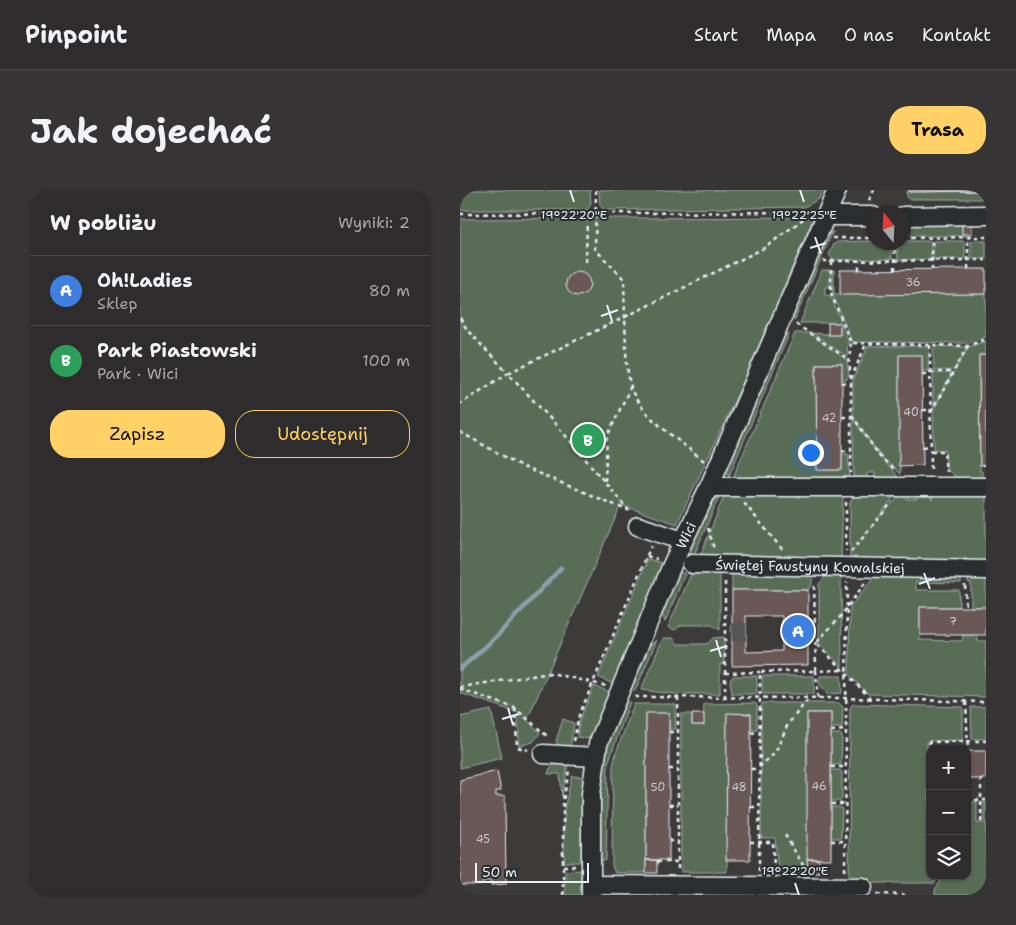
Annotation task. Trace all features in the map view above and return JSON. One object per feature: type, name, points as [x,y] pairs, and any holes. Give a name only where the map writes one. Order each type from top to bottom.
[{"type":"street","name":"Wici","points":[[591,890],[591,794],[595,757],[604,726],[708,487],[820,214],[837,190]]},
{"type":"street","points":[[820,214],[866,210]]},
{"type":"street","points":[[911,216],[986,215]]},
{"type":"street","points":[[708,487],[986,487]]},
{"type":"street","points":[[637,520],[657,533],[683,541]]},
{"type":"street","name":"Świętej Faustyny Kowalskiej","points":[[692,564],[847,569],[986,570]]},
{"type":"street","points":[[543,754],[595,757]]},
{"type":"street","points":[[591,890],[678,885],[844,887],[867,890]]},
{"type":"path","points":[[596,190],[595,249],[624,279],[631,386],[643,408],[709,465]]},
{"type":"path","points":[[871,205],[874,190]]},
{"type":"path","points":[[460,214],[820,214]]},
{"type":"path","points":[[460,404],[508,373],[766,247],[820,214]]},
{"type":"path","points":[[586,217],[586,262]]},
{"type":"path","points":[[834,238],[866,238]]},
{"type":"path","points":[[911,238],[986,238]]},
{"type":"path","points":[[932,238],[932,270]]},
{"type":"path","points":[[968,238],[968,269]]},
{"type":"path","points":[[895,250],[895,270]]},
{"type":"path","points":[[823,261],[986,260]]},
{"type":"path","points":[[831,261],[831,293],[851,343],[849,360],[851,379],[851,451],[846,557],[917,488],[931,446],[930,345]]},
{"type":"path","points":[[859,261],[859,270]]},
{"type":"path","points":[[460,318],[468,331],[605,481],[637,520]]},
{"type":"path","points":[[796,324],[849,360]]},
{"type":"path","points":[[851,343],[968,346],[986,339]]},
{"type":"path","points":[[851,379],[866,344]]},
{"type":"path","points":[[931,412],[968,346]]},
{"type":"path","points":[[922,374],[954,372]]},
{"type":"path","points":[[842,383],[851,383]]},
{"type":"path","points":[[605,481],[607,437],[631,386]]},
{"type":"path","points":[[922,410],[931,412]]},
{"type":"path","points":[[842,417],[851,416]]},
{"type":"path","points":[[851,416],[880,457],[917,488]]},
{"type":"path","points":[[460,432],[522,467],[628,511]]},
{"type":"path","points":[[923,447],[931,446]]},
{"type":"path","points":[[842,451],[851,451]]},
{"type":"path","points":[[732,487],[783,550],[793,567]]},
{"type":"path","points":[[708,528],[722,565],[725,698]]},
{"type":"path","points":[[563,895],[563,801],[573,756],[578,718],[657,533]]},
{"type":"path","points":[[814,568],[818,698]]},
{"type":"path","points":[[844,887],[846,841],[845,672],[847,569]]},
{"type":"path","points":[[816,643],[847,609],[865,582],[881,569]]},
{"type":"path","points":[[965,582],[966,607]]},
{"type":"path","points":[[816,643],[871,699]]},
{"type":"path","points":[[759,886],[760,672]]},
{"type":"path","points":[[725,673],[845,672]]},
{"type":"path","points":[[460,688],[551,673],[572,677]]},
{"type":"path","points":[[460,688],[515,708],[547,736]]},
{"type":"path","points":[[635,697],[846,698],[986,702]]},
{"type":"path","points":[[678,698],[678,885]]},
{"type":"path","points":[[750,769],[759,768],[775,753],[788,724],[809,698]]},
{"type":"path","points":[[966,702],[968,745]]},
{"type":"path","points":[[515,708],[517,747],[543,754]]},
{"type":"path","points":[[831,731],[846,730]]},
{"type":"path","points":[[669,732],[678,732]]},
{"type":"path","points":[[751,733],[759,732]]},
{"type":"path","points":[[929,745],[929,742],[986,741]]},
{"type":"path","points":[[831,767],[846,767]]},
{"type":"path","points":[[669,769],[678,769]]},
{"type":"path","points":[[980,822],[981,779]]},
{"type":"path","points":[[971,800],[986,800]]},
{"type":"path","points":[[831,804],[846,804]]},
{"type":"path","points":[[669,805],[678,805]]},
{"type":"path","points":[[750,807],[759,807]]},
{"type":"path","points":[[784,835],[806,868],[806,874]]},
{"type":"path","points":[[669,841],[678,841]]},
{"type":"path","points":[[831,841],[846,841]]},
{"type":"path","points":[[750,842],[773,842],[773,864],[776,874]]},
{"type":"path","points":[[657,862],[678,862]]},
{"type":"path","points":[[867,890],[910,895]]},
{"type":"green space","points":[[460,190],[590,190],[591,204],[587,210],[460,210]]},
{"type":"green space","points":[[599,190],[823,190],[819,199],[804,207],[604,210],[600,205]]},
{"type":"green space","points":[[983,191],[981,199],[908,199],[906,192]]},
{"type":"green space","points":[[814,217],[746,376],[677,524],[621,505],[527,720],[540,733],[533,742],[519,746],[518,713],[460,693],[460,219]]},
{"type":"green space","points":[[911,224],[962,224],[972,236],[911,236]]},
{"type":"green space","points":[[833,231],[794,321],[791,317],[824,239]]},
{"type":"green space","points":[[866,241],[866,250],[892,250],[892,259],[833,260],[829,255],[834,244],[838,242]]},
{"type":"green space","points":[[911,241],[931,241],[931,259],[898,260],[897,250],[911,250]]},
{"type":"green space","points":[[933,241],[963,241],[965,243],[965,259],[933,259]]},
{"type":"green space","points":[[986,241],[986,259],[971,259],[971,242]]},
{"type":"green space","points":[[822,270],[830,270],[830,287],[825,287],[825,295],[831,296],[848,339],[847,357],[812,333],[840,335],[840,323],[800,323]]},
{"type":"green space","points":[[832,270],[834,270],[834,294],[986,294],[986,337],[971,343],[852,342],[832,293]]},
{"type":"green space","points":[[795,333],[809,333],[847,360],[849,376],[846,380],[842,380],[841,364],[816,364],[817,470],[842,470],[842,454],[848,454],[850,477],[738,478],[734,475]]},
{"type":"green space","points":[[789,334],[729,476],[725,469],[781,339]]},
{"type":"green space","points":[[986,341],[986,355],[979,355],[980,471],[982,471],[982,478],[957,478],[946,469],[945,450],[934,450],[933,410],[968,347]]},
{"type":"green space","points":[[868,346],[926,346],[929,350],[928,371],[922,371],[922,355],[899,356],[900,474],[881,457],[853,417],[853,380]]},
{"type":"green space","points":[[936,346],[967,348],[954,370],[934,371],[933,349]]},
{"type":"green space","points":[[952,373],[933,407],[933,374]]},
{"type":"green space","points":[[853,419],[880,457],[899,478],[875,478],[875,473],[867,473],[867,478],[854,477]]},
{"type":"green space","points":[[855,494],[896,494],[879,517],[901,494],[905,494],[905,499],[917,499],[917,494],[930,494],[932,500],[933,494],[986,494],[986,565],[967,565],[967,559],[964,558],[963,565],[924,564],[924,559],[921,559],[919,564],[850,564],[850,502]]},
{"type":"green space","points":[[724,496],[843,496],[841,559],[699,559]]},
{"type":"green space","points":[[719,497],[688,569],[682,567],[709,504]]},
{"type":"green space","points":[[648,559],[665,564],[613,684],[598,677]]},
{"type":"green space","points":[[680,572],[685,574],[665,622],[662,613]]},
{"type":"green space","points":[[692,572],[718,572],[720,574],[720,630],[712,625],[681,625],[675,630],[668,627]]},
{"type":"green space","points":[[732,572],[812,573],[812,584],[808,590],[732,590]]},
{"type":"green space","points":[[830,572],[839,573],[841,578],[842,667],[819,643],[819,584]]},
{"type":"green space","points":[[876,575],[961,575],[961,583],[916,582],[916,590],[959,590],[959,607],[920,607],[920,640],[962,641],[963,635],[977,635],[978,641],[986,641],[986,697],[868,694],[849,675],[850,607]]},
{"type":"green space","points":[[968,575],[986,575],[986,607],[971,607],[971,583],[968,582]]},
{"type":"green space","points":[[724,637],[724,664],[720,664],[720,694],[674,694],[641,690],[663,638],[673,638],[678,644],[707,644],[713,638]]},
{"type":"green space","points":[[657,640],[635,691],[629,690],[647,647]]},
{"type":"green space","points":[[733,676],[757,676],[757,694],[732,694],[730,681]]},
{"type":"green space","points":[[762,676],[814,676],[814,694],[762,694]]},
{"type":"green space","points":[[820,676],[841,676],[842,693],[827,694],[819,683]]},
{"type":"green space","points":[[594,686],[610,692],[590,739],[577,737],[579,721]]},
{"type":"green space","points":[[625,699],[630,702],[608,763],[606,860],[600,861],[600,805],[603,764],[614,724]]},
{"type":"green space","points":[[755,703],[757,705],[757,730],[751,730],[751,714],[727,714],[727,872],[681,872],[681,714],[692,714],[692,725],[703,725],[704,704]]},
{"type":"green space","points":[[763,703],[839,703],[843,707],[842,728],[831,728],[831,713],[807,713],[808,867],[805,865],[805,873],[778,872],[775,838],[761,838],[761,706]]},
{"type":"green space","points":[[634,704],[675,704],[676,729],[669,729],[669,713],[646,714],[646,873],[615,873],[612,866],[613,766]]},
{"type":"green space","points":[[853,704],[963,707],[963,740],[927,741],[926,745],[926,880],[936,880],[935,883],[849,883],[850,708]]},
{"type":"green space","points":[[971,707],[986,707],[986,739],[972,739]]},
{"type":"green space","points":[[491,710],[502,758],[460,768],[460,717]]},
{"type":"green space","points":[[563,719],[574,723],[570,748],[559,746],[556,741]]},
{"type":"green space","points":[[831,734],[840,734],[842,736],[841,765],[831,765]]},
{"type":"green space","points":[[558,762],[568,763],[562,797],[560,774],[548,774],[550,768]]},
{"type":"green space","points":[[831,770],[840,770],[842,773],[842,799],[840,801],[831,801]]},
{"type":"green space","points":[[572,776],[583,777],[584,862],[564,862],[564,809]]},
{"type":"green space","points":[[971,802],[977,802],[977,823],[983,823],[983,802],[986,802],[986,895],[935,895],[935,890],[941,880],[971,880]]},
{"type":"green space","points":[[831,807],[840,807],[842,809],[841,838],[831,838]]},
{"type":"green space","points":[[584,870],[583,895],[565,895],[565,871]]},
{"type":"building","points":[[909,190],[983,190],[983,191],[909,192]]},
{"type":"building","points":[[962,224],[972,224],[972,234],[962,234]]},
{"type":"building","points":[[986,269],[986,294],[840,295],[840,270]]},
{"type":"building","points":[[578,272],[587,275],[590,284],[587,293],[578,296],[569,293],[566,284],[569,275]]},
{"type":"building","points":[[828,323],[840,323],[840,335],[828,335]]},
{"type":"building","points":[[899,355],[922,355],[923,465],[899,466]]},
{"type":"building","points":[[979,355],[986,355],[986,465],[980,466]]},
{"type":"building","points":[[816,364],[842,364],[842,470],[817,470]]},
{"type":"building","points":[[732,590],[808,590],[808,665],[732,666]],"holes":[[[746,616],[782,616],[782,651],[746,652]]]},
{"type":"building","points":[[920,607],[986,607],[986,635],[920,635]]},
{"type":"building","points":[[646,713],[669,713],[669,860],[646,860]]},
{"type":"building","points":[[727,713],[751,714],[750,860],[726,860]]},
{"type":"building","points":[[807,713],[831,713],[831,859],[807,859]]},
{"type":"building","points":[[692,714],[704,714],[704,725],[692,725]]},
{"type":"building","points":[[971,751],[986,751],[986,779],[971,779]]},
{"type":"building","points":[[497,771],[501,791],[496,791],[496,796],[505,796],[506,884],[491,885],[491,881],[483,881],[483,885],[460,885],[460,780]]},
{"type":"building","points":[[807,859],[819,859],[819,872],[808,872]]},
{"type":"building","points":[[646,860],[657,860],[657,873],[646,873]]},
{"type":"waterway","points":[[460,669],[494,639],[561,568]]},
{"type":"tunnel","points":[[732,632],[746,632]]},
{"type":"place","name":"Park Piastowski","points":[[588,440]]},
{"type":"place","name":"Oh!Ladies","points":[[798,631]]}]
